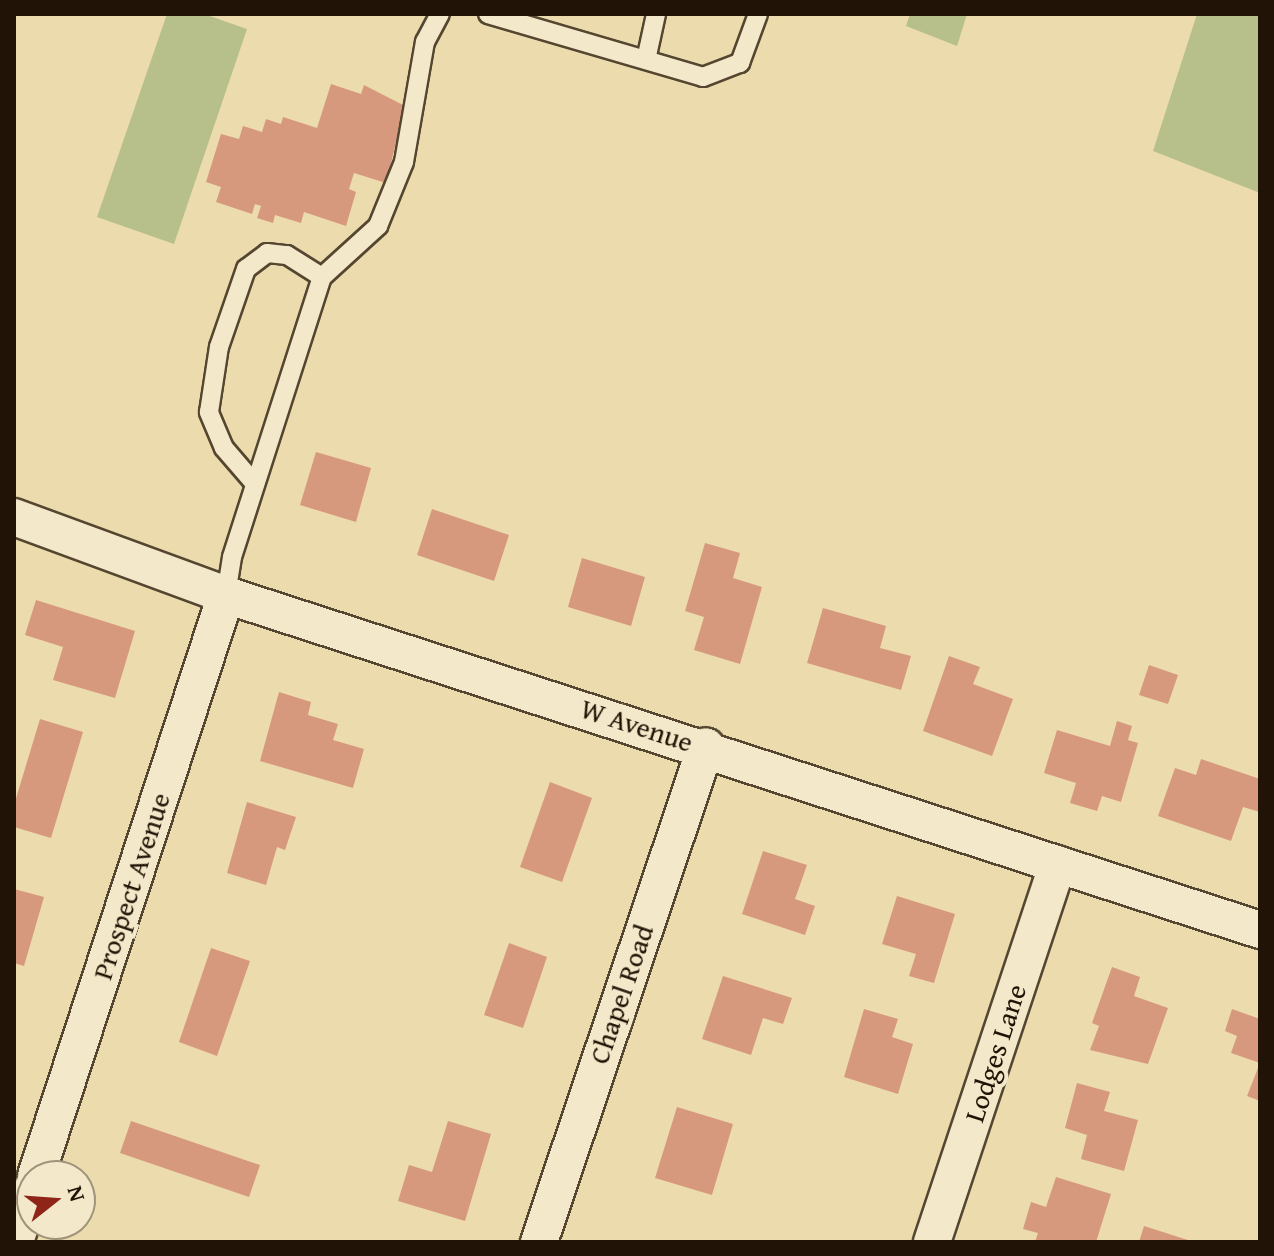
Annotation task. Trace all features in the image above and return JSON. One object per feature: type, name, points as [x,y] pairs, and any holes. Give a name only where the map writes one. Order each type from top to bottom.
[{"type":"street","name":"W Avenue","points":[[14,517],[226,595],[706,746],[1260,930]]},
{"type":"street","name":"Prospect Avenue","points":[[41,1160],[226,595]]},
{"type":"street","name":"Chapel Road","points":[[539,1242],[706,746]]},
{"type":"street","name":"Lodges Lane","points":[[932,1242],[1058,864]]},
{"type":"lane","points":[[226,595],[255,484],[322,277],[378,226],[404,162],[425,42],[440,14]]},
{"type":"lane","points":[[488,14],[703,77],[740,63],[758,14]]},
{"type":"lane","points":[[646,60],[656,14]]},
{"type":"lane","points":[[255,484],[224,448],[209,412],[219,347],[246,269],[267,253],[287,255],[322,277]]},
{"type":"green space","points":[[167,14],[204,14],[247,29],[174,244],[97,217]]},
{"type":"green space","points":[[910,14],[967,14],[957,46],[906,26]]},
{"type":"green space","points":[[1197,14],[1260,14],[1260,193],[1153,151]]},
{"type":"building","points":[[331,84],[361,94],[364,85],[405,106],[386,183],[354,173],[349,189],[356,192],[346,226],[304,212],[301,223],[275,215],[273,223],[257,218],[261,206],[255,204],[252,214],[216,202],[221,187],[206,182],[221,134],[239,139],[243,126],[262,132],[266,119],[281,124],[283,117],[317,128]]},
{"type":"building","points":[[316,452],[371,468],[356,522],[300,505]]},
{"type":"building","points":[[432,509],[509,535],[494,581],[417,555]]},
{"type":"building","points":[[705,543],[740,553],[733,578],[762,587],[740,664],[694,650],[704,617],[685,611]]},
{"type":"building","points":[[582,558],[645,577],[631,626],[568,607]]},
{"type":"building","points":[[36,600],[135,631],[115,698],[53,680],[63,647],[25,635]]},
{"type":"building","points":[[823,608],[886,626],[880,648],[911,656],[901,690],[807,663]]},
{"type":"building","points":[[949,656],[980,667],[973,684],[1013,699],[992,756],[923,731]]},
{"type":"building","points":[[1149,665],[1178,675],[1168,704],[1139,695]]},
{"type":"building","points":[[279,692],[311,702],[308,715],[338,724],[333,740],[364,749],[353,788],[260,761]]},
{"type":"building","points":[[40,719],[83,732],[51,838],[14,827],[14,805]]},
{"type":"building","points":[[1117,721],[1132,726],[1128,740],[1138,743],[1121,802],[1102,796],[1097,811],[1070,803],[1076,783],[1044,773],[1057,730],[1110,746]]},
{"type":"building","points":[[1201,759],[1260,779],[1260,812],[1243,807],[1231,841],[1158,816],[1175,768],[1196,775]]},
{"type":"building","points":[[550,782],[592,798],[562,882],[520,867]]},
{"type":"building","points":[[247,802],[296,817],[285,850],[277,847],[266,885],[227,873]]},
{"type":"building","points":[[763,851],[807,865],[795,899],[815,906],[805,935],[742,914]]},
{"type":"building","points":[[14,889],[44,897],[24,966],[14,963]]},
{"type":"building","points":[[897,896],[955,914],[934,983],[909,976],[916,954],[882,944]]},
{"type":"building","points":[[509,943],[547,957],[523,1028],[484,1015]]},
{"type":"building","points":[[211,948],[250,961],[217,1056],[179,1042]]},
{"type":"building","points":[[1112,967],[1140,977],[1134,996],[1168,1008],[1148,1064],[1090,1050],[1099,1026],[1092,1023]]},
{"type":"building","points":[[723,976],[792,998],[783,1024],[763,1018],[751,1055],[702,1039]]},
{"type":"building","points":[[864,1009],[898,1019],[892,1037],[913,1044],[898,1094],[844,1077]]},
{"type":"building","points":[[1232,1009],[1260,1019],[1260,1063],[1231,1053],[1237,1036],[1225,1031]]},
{"type":"building","points":[[1260,1063],[1260,1101],[1247,1096]]},
{"type":"building","points":[[1077,1083],[1110,1092],[1104,1111],[1138,1120],[1124,1171],[1081,1159],[1087,1135],[1065,1128]]},
{"type":"building","points":[[677,1107],[733,1124],[712,1195],[655,1178]]},
{"type":"building","points":[[131,1121],[260,1165],[249,1197],[120,1153]]},
{"type":"building","points":[[448,1121],[491,1134],[465,1221],[398,1201],[409,1165],[432,1172]]},
{"type":"building","points":[[1056,1177],[1111,1194],[1096,1242],[1035,1242],[1038,1233],[1023,1229],[1031,1202],[1046,1207]]},
{"type":"building","points":[[1144,1226],[1191,1241],[1191,1242],[1139,1242]]}]
